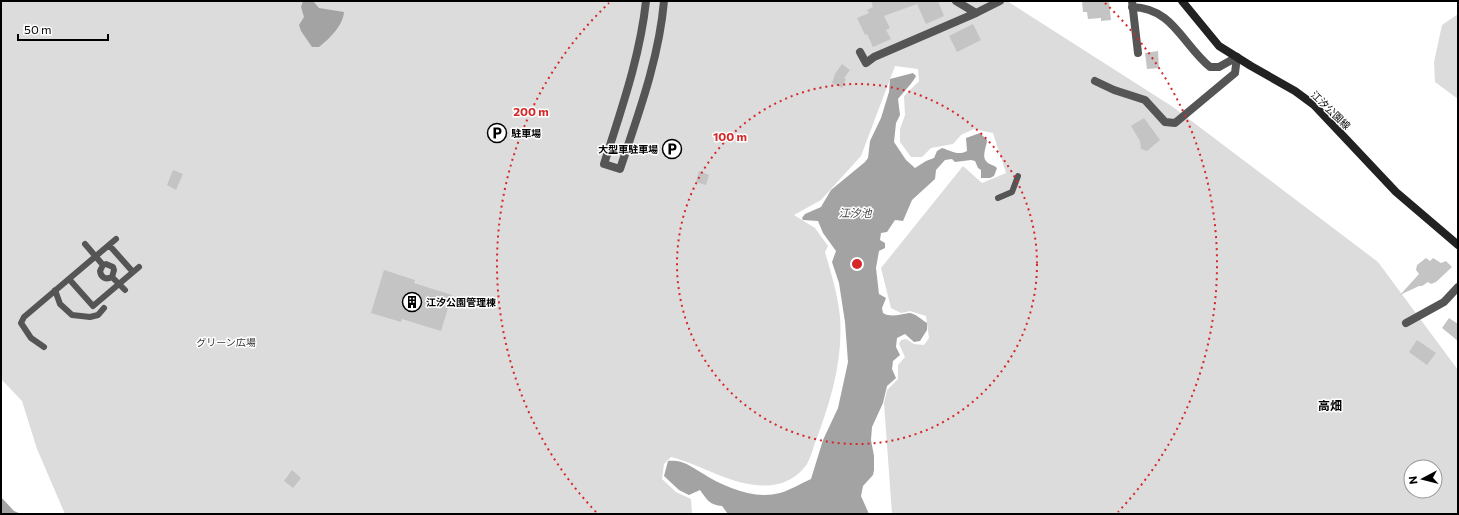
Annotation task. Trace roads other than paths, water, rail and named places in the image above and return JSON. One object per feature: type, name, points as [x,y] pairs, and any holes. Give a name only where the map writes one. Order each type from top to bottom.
[{"type":"main road","name":"江汐公園線","points":[[1182,1],[1219,46],[1296,91],[1314,105],[1396,192],[1458,245]]},
{"type":"street","points":[[646,1],[642,36],[637,57],[604,164],[620,169],[644,97],[658,41],[664,1]]},
{"type":"street","points":[[956,1],[976,13]]},
{"type":"street","points":[[860,52],[866,63],[874,57],[976,13],[1000,1]]},
{"type":"street","points":[[1138,53],[1132,4],[1146,7],[1159,13],[1173,25],[1203,62],[1210,67],[1219,67],[1237,57]]},
{"type":"street","points":[[1095,81],[1114,90],[1145,100],[1165,122],[1175,123],[1235,73],[1237,57]]},
{"type":"street","points":[[1406,323],[1444,302],[1458,287]]},
{"type":"lane","points":[[998,198],[1012,192],[1018,176]]},
{"type":"lane","points":[[44,347],[31,338],[21,323],[24,317],[116,239]]},
{"type":"lane","points":[[85,244],[103,266]]},
{"type":"lane","points":[[109,245],[133,272]]},
{"type":"lane","points":[[112,277],[114,270],[113,267],[121,259]]},
{"type":"lane","points":[[112,277],[103,277],[100,271],[106,264],[113,267]]},
{"type":"lane","points":[[69,279],[93,306],[139,267]]},
{"type":"lane","points":[[112,277],[125,290]]},
{"type":"lane","points":[[55,290],[60,304],[72,315],[90,318],[98,315],[104,308]]},
{"type":"water","points":[[303,1],[313,1],[319,8],[344,12],[338,27],[319,47],[312,47],[301,31],[299,25],[304,17],[301,7]]},
{"type":"water","name":"江汐池","points":[[913,73],[916,76],[915,78],[898,99],[900,115],[896,123],[894,142],[906,160],[915,168],[934,158],[937,151],[942,148],[960,153],[967,151],[966,138],[980,133],[987,140],[984,158],[988,163],[997,168],[994,176],[990,178],[981,178],[981,170],[978,168],[975,161],[955,162],[952,159],[945,160],[936,170],[935,179],[912,200],[903,221],[895,220],[887,232],[881,233],[880,240],[885,243],[885,248],[879,251],[876,268],[879,294],[886,298],[882,308],[883,313],[893,315],[909,313],[914,314],[927,323],[927,330],[920,341],[914,342],[905,334],[897,338],[896,347],[900,355],[893,361],[892,369],[896,378],[887,386],[883,403],[872,427],[871,440],[874,456],[874,470],[873,475],[863,486],[861,496],[869,514],[728,514],[722,506],[709,501],[700,490],[689,495],[679,490],[664,476],[668,461],[682,462],[729,487],[760,495],[780,493],[811,479],[823,440],[838,408],[848,362],[845,322],[839,283],[832,262],[836,251],[823,233],[818,221],[803,220],[802,218],[805,214],[821,207],[831,190],[865,162],[868,158],[870,141],[881,118],[889,92],[890,79]]},
{"type":"water","points":[[1,497],[14,511],[21,514],[1,514]]},
{"type":"place","name":"駐車場","points":[[497,133]]},
{"type":"place","name":"大型車駐車場","points":[[672,149]]},
{"type":"place","name":"江汐公園管理棟","points":[[412,302]]},
{"type":"district","name":"高畑","points":[[1330,406]]},
{"type":"park label","name":"グリーン広場","points":[[226,342]]}]
